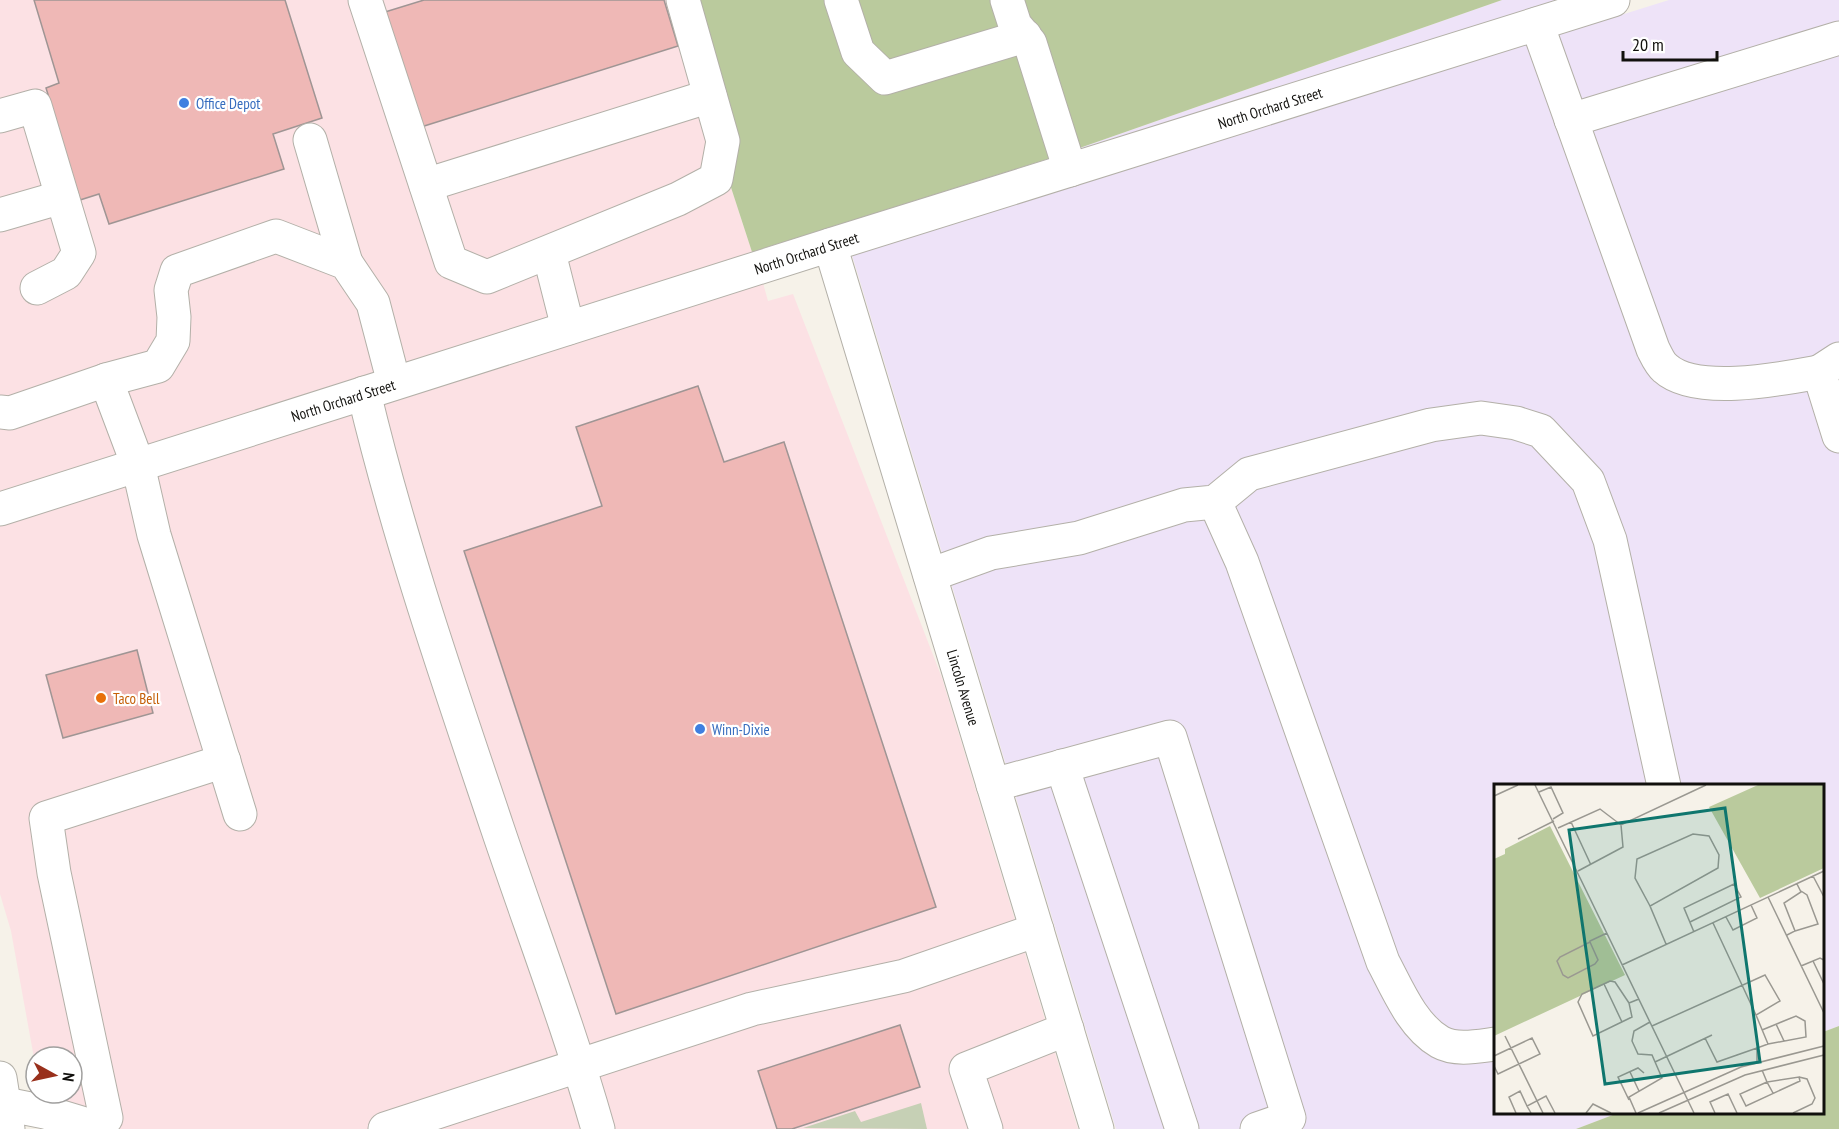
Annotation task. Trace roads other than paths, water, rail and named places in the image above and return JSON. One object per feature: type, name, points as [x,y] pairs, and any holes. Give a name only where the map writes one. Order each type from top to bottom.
[{"type":"street","points":[[365,0],[451,262],[487,277],[678,199],[716,180],[723,141],[683,0]]},
{"type":"street","points":[[841,0],[858,52],[885,78],[1025,36]]},
{"type":"street","points":[[1007,0],[1015,25],[1030,43],[1070,170]]},
{"type":"street","name":"North Orchard Street","points":[[0,509],[830,245],[1613,0]]},
{"type":"street","points":[[1537,24],[1653,349],[1664,368],[1685,379],[1720,383],[1780,380],[1829,366],[1839,436]]},
{"type":"street","points":[[1571,120],[1839,38]]},
{"type":"street","points":[[426,185],[710,96]]},
{"type":"street","points":[[0,116],[35,106],[79,253],[66,273],[37,288]]},
{"type":"street","points":[[310,140],[346,263],[373,303],[385,482],[496,825],[580,1065],[598,1129]]},
{"type":"street","points":[[0,215],[62,197]]},
{"type":"street","points":[[0,412],[10,413],[106,380],[158,366],[173,341],[174,317],[171,290],[177,271],[276,236],[346,263]]},
{"type":"street","name":"Lincoln Avenue","points":[[830,245],[1097,1129]]},
{"type":"street","points":[[549,252],[568,328]]},
{"type":"street","points":[[106,380],[138,465],[154,536],[240,814]]},
{"type":"street","points":[[930,575],[991,553],[1079,538],[1184,505],[1215,502],[1249,474],[1431,425],[1481,418],[1516,423],[1541,431],[1588,481],[1610,540],[1664,784]]},
{"type":"street","points":[[1215,502],[1242,562],[1383,962],[1419,1022],[1440,1042],[1467,1047],[1494,1044]]},
{"type":"street","points":[[993,785],[1170,737],[1289,1118],[1257,1129]]},
{"type":"street","points":[[4,1103],[96,1125],[46,818],[224,761]]},
{"type":"street","points":[[1062,766],[1182,1129]]},
{"type":"street","points":[[385,1129],[752,1009],[904,976],[1037,930]]},
{"type":"street","points":[[986,1129],[966,1069],[1067,1029]]},
{"type":"place","name":"Office Depot","points":[[184,103]]},
{"type":"place","name":"Taco Bell","points":[[101,698]]},
{"type":"place","name":"Winn-Dixie","points":[[700,729]]}]
